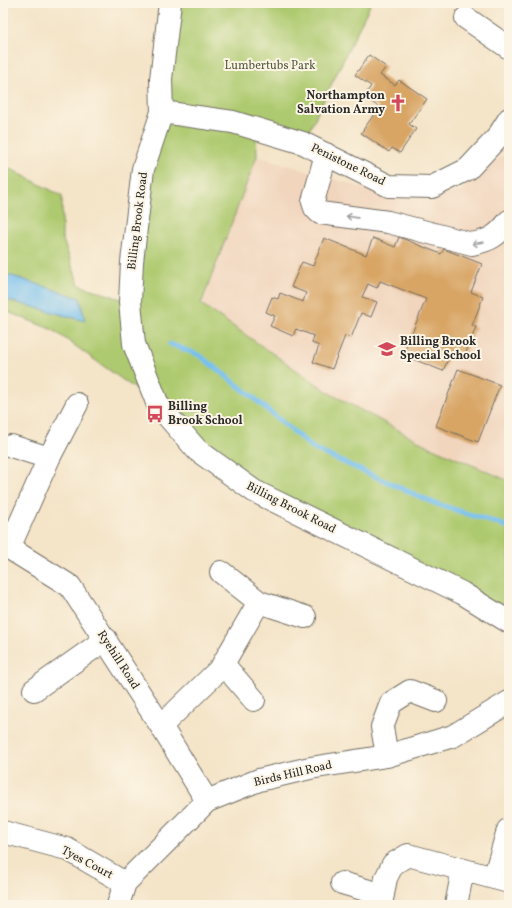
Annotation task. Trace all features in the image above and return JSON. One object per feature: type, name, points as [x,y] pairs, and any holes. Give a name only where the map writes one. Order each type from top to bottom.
[{"type":"street","name":"Billing Brook Road","points":[[170,3],[160,79],[162,112],[143,169],[132,262],[130,302],[134,344],[158,405],[197,450],[254,491],[462,593],[509,622]]},
{"type":"street","points":[[466,18],[509,48]]},
{"type":"street","name":"Penistone Road","points":[[162,112],[233,122],[303,143],[389,186],[432,187],[468,169],[506,130]]},
{"type":"street","points":[[326,154],[313,202],[315,208],[320,213],[388,222],[472,244],[486,241],[500,232],[509,221]]},
{"type":"street","points":[[6,548],[49,458],[77,404]]},
{"type":"street","points":[[10,446],[49,458]]},
{"type":"street","name":"Ryehill Road","points":[[6,548],[70,586],[106,639],[207,801]]},
{"type":"street","points":[[222,572],[259,602],[305,617]]},
{"type":"street","points":[[161,726],[224,666],[223,664],[259,602]]},
{"type":"street","points":[[34,690],[106,639]]},
{"type":"street","points":[[224,666],[254,700]]},
{"type":"street","points":[[387,756],[382,727],[391,703],[410,691],[436,701]]},
{"type":"street","name":"Birds Hill Road","points":[[118,905],[125,883],[207,801],[259,780],[310,768],[387,756],[454,736],[509,702]]},
{"type":"street","points":[[342,883],[382,900],[386,878],[393,864],[408,855],[501,880],[508,830]]},
{"type":"street","name":"Tyes Court","points":[[3,832],[67,849],[125,883]]},
{"type":"street","points":[[456,905],[463,870]]},
{"type":"shaded area","name":"Billing Brook Special School","points":[[257,156],[396,198],[459,192],[502,156],[509,157],[509,481],[428,446],[331,394],[201,304]]},
{"type":"green space","name":"Lumbertubs Park","points":[[170,3],[371,3],[303,143],[256,128],[257,156],[201,304],[331,394],[428,446],[509,481],[509,622],[254,491],[158,405],[53,330],[3,310],[3,165],[62,196],[62,237],[79,285],[130,302]]},
{"type":"water","points":[[3,273],[80,298],[85,321],[3,299]]},
{"type":"building","name":"Northampton Salvation Army","points":[[369,55],[386,67],[380,75],[395,85],[399,80],[427,99],[409,124],[416,129],[400,153],[392,148],[389,152],[361,133],[379,107],[364,97],[371,86],[355,75]]},
{"type":"building","points":[[399,237],[441,254],[444,249],[482,264],[471,292],[483,297],[472,326],[476,327],[465,355],[452,350],[443,371],[403,355],[426,299],[380,281],[377,288],[368,284],[362,297],[377,302],[371,317],[361,313],[351,338],[345,336],[332,369],[313,362],[319,346],[312,343],[314,336],[296,329],[293,336],[270,326],[275,316],[266,312],[272,297],[278,299],[280,293],[303,302],[306,293],[291,287],[302,262],[313,266],[324,238],[366,255],[373,238],[395,247]]},
{"type":"building","points":[[458,369],[500,385],[478,442],[436,426]]},
{"type":"waterway","points":[[170,344],[199,355],[249,394],[314,449],[434,503],[509,527]]},
{"type":"place","name":"Northampton Salvation Army","points":[[398,103]]},
{"type":"place","name":"Billing Brook Special School","points":[[387,349]]},
{"type":"place","name":"Billing Brook School","points":[[155,414]]}]
